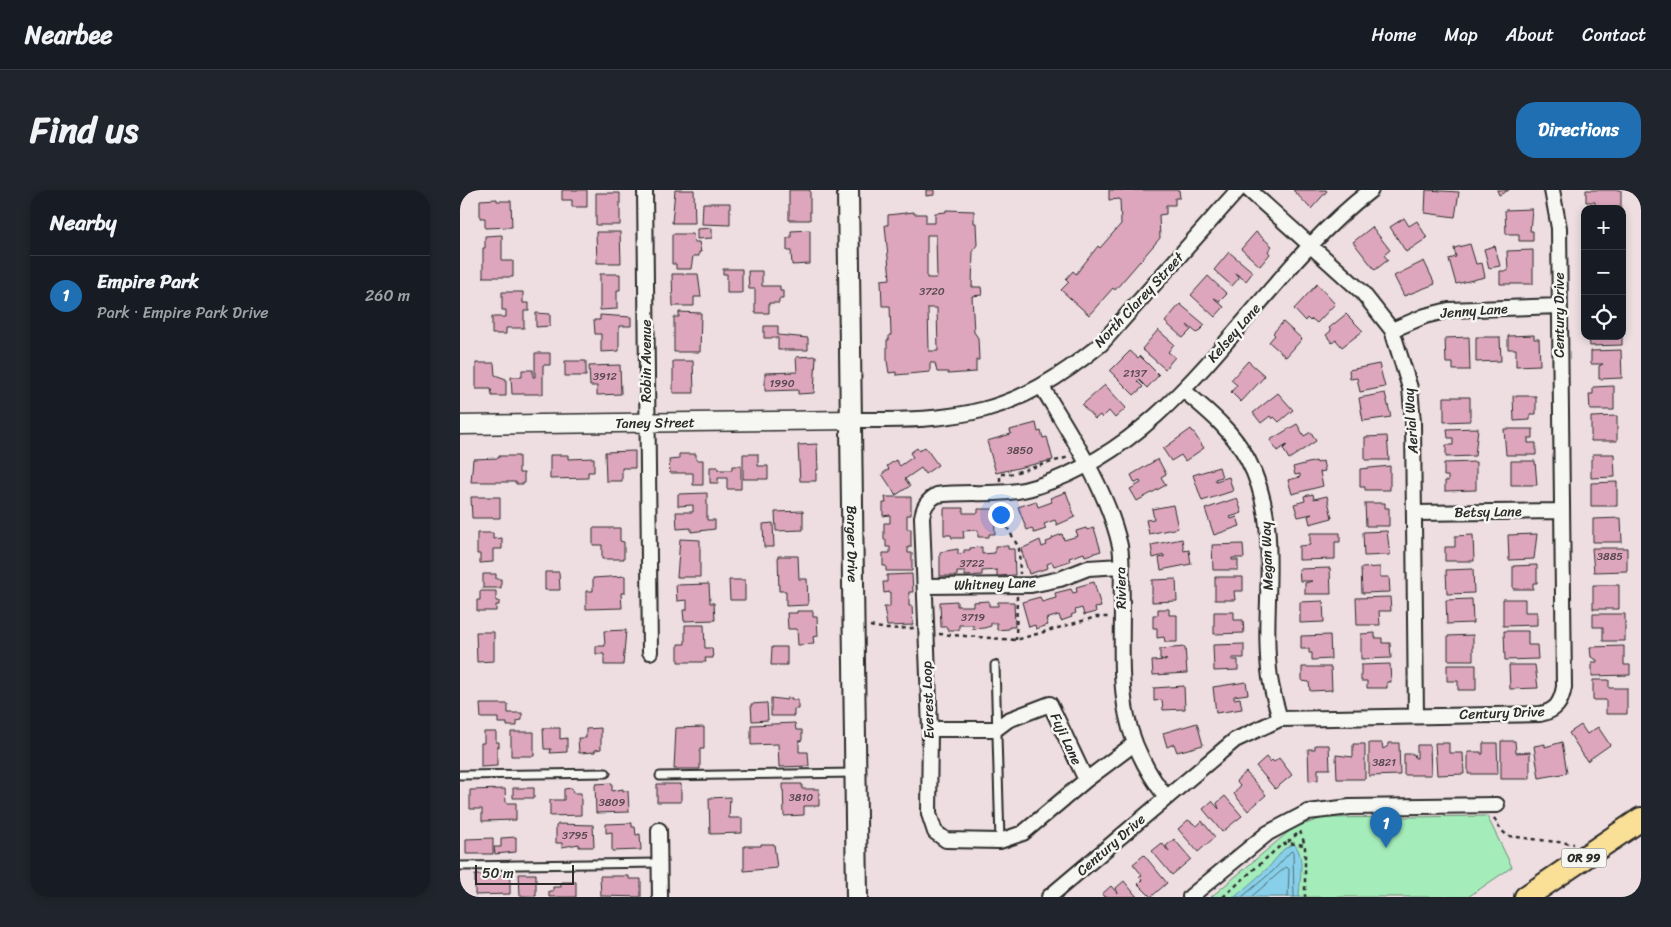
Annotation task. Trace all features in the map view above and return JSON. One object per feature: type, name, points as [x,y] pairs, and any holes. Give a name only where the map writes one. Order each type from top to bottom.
[{"type":"main road","name":"Barger Drive","points":[[848,190],[857,897]]},
{"type":"main road","name":"OR 99","points":[[1526,897],[1641,819]]},
{"type":"street","name":"Robin Avenue","points":[[645,190],[646,422],[650,652]]},
{"type":"street","name":"North Clarey Street","points":[[851,420],[910,420],[968,415],[1020,398],[1042,386],[1077,364],[1101,344],[1238,190]]},
{"type":"street","name":"Aerial Way","points":[[1249,190],[1362,292],[1392,330],[1410,388],[1414,422],[1416,716]]},
{"type":"street","name":"Kelsey Lane","points":[[1082,468],[1121,444],[1183,390],[1338,216],[1371,190]]},
{"type":"street","name":"Century Drive","points":[[1049,897],[1235,740],[1280,719],[1540,714],[1550,712],[1557,707],[1564,687],[1559,228],[1552,190]]},
{"type":"street","name":"Jenny Lane","points":[[1392,330],[1425,316],[1449,310],[1559,306]]},
{"type":"street","name":"Riviera","points":[[1042,386],[1116,532],[1121,566],[1124,706],[1134,744],[1152,778],[1166,797]]},
{"type":"street","name":"Megan Way","points":[[1183,390],[1212,414],[1232,435],[1248,460],[1259,486],[1265,510],[1269,540],[1270,678],[1280,719]]},
{"type":"street","name":"Taney Street","points":[[460,425],[851,420]]},
{"type":"street","name":"Everest Loop","points":[[1082,468],[1037,487],[1001,494],[945,494],[928,500],[924,507],[922,517],[930,729],[930,814],[935,832],[946,840],[1000,841],[1023,833],[1086,780],[1134,744]]},
{"type":"street","name":"Betsy Lane","points":[[1415,513],[1562,511]]},
{"type":"street","name":"Whitney Lane","points":[[926,586],[1019,585],[1048,582],[1088,568],[1121,566]]},
{"type":"street","name":"Fuji Lane","points":[[996,729],[1008,720],[1050,704],[1086,780]]},
{"type":"street","points":[[930,729],[996,729]]},
{"type":"street","points":[[1190,897],[1268,833],[1297,824],[1327,808],[1492,805]]},
{"type":"street","points":[[659,830],[660,897]]},
{"type":"lane","points":[[996,665],[1000,841]]},
{"type":"lane","points":[[660,776],[855,773]]},
{"type":"lane","points":[[460,776],[606,774]]},
{"type":"lane","points":[[460,866],[659,863]]},
{"type":"path","points":[[1016,640],[1019,548],[1004,522],[1000,474],[1010,474],[1069,456],[1082,468]]},
{"type":"path","points":[[853,625],[926,630],[933,634],[1016,640],[1096,617],[1122,617]]},
{"type":"path","points":[[1492,805],[1501,830],[1508,836],[1599,848]]},
{"type":"path","points":[[1223,897],[1287,843],[1297,824]]},
{"type":"path","points":[[1297,824],[1306,845],[1305,897]]},
{"type":"path","points":[[1287,843],[1306,845]]},
{"type":"green space","points":[[1487,816],[1512,867],[1468,897],[1211,897],[1293,828],[1323,818]]},
{"type":"water","points":[[1294,844],[1298,849],[1301,862],[1299,897],[1235,897],[1269,867],[1284,849]]},
{"type":"building","points":[[562,190],[587,190],[587,207],[572,207],[572,200],[562,200]]},
{"type":"building","points":[[675,190],[694,190],[695,223],[672,223]]},
{"type":"building","points":[[789,190],[810,190],[810,220],[789,220]]},
{"type":"building","points":[[926,190],[934,190],[934,195],[926,196]]},
{"type":"building","points":[[1109,190],[1179,190],[1180,198],[1175,198],[1175,205],[1166,205],[1166,214],[1159,215],[1160,238],[1115,290],[1113,288],[1089,315],[1061,290],[1069,282],[1066,279],[1073,271],[1076,274],[1098,246],[1100,248],[1121,224],[1120,199],[1109,200]]},
{"type":"building","points":[[1293,190],[1326,190],[1327,191],[1311,209]]},
{"type":"building","points":[[1426,190],[1459,192],[1455,217],[1425,213]]},
{"type":"building","points":[[1497,190],[1509,190],[1499,195]]},
{"type":"building","points":[[1586,190],[1621,190],[1621,205],[1595,205],[1595,202],[1586,202]]},
{"type":"building","points":[[596,193],[620,193],[620,225],[596,225]]},
{"type":"building","points":[[497,199],[497,201],[511,201],[512,227],[485,228],[485,218],[480,218],[480,200]]},
{"type":"building","points":[[703,203],[730,203],[730,225],[702,224]]},
{"type":"building","points":[[1532,209],[1530,231],[1533,231],[1533,241],[1519,241],[1519,234],[1506,234],[1505,210]]},
{"type":"building","points":[[946,210],[974,211],[977,245],[973,250],[972,287],[981,287],[982,295],[972,296],[974,332],[978,338],[979,360],[976,360],[976,372],[948,374],[948,372],[937,372],[935,363],[930,363],[930,372],[896,375],[896,372],[889,373],[887,340],[889,340],[889,335],[891,335],[890,306],[882,306],[881,280],[890,279],[885,225],[888,225],[888,215],[914,212],[914,214],[926,214],[926,223],[935,223],[935,213],[946,212]],"holes":[[[927,235],[936,235],[937,278],[927,278]],[[928,308],[937,308],[938,351],[929,351]]]},
{"type":"building","points":[[1404,218],[1409,226],[1417,221],[1427,238],[1406,252],[1390,227]]},
{"type":"building","points":[[1372,227],[1390,250],[1384,255],[1388,260],[1375,270],[1353,242]]},
{"type":"building","points":[[712,228],[712,238],[697,239],[697,229]]},
{"type":"building","points":[[810,230],[810,264],[792,265],[791,251],[787,251],[787,238],[791,238],[791,231]]},
{"type":"building","points":[[596,232],[620,232],[621,263],[597,263]]},
{"type":"building","points":[[1256,232],[1272,246],[1268,251],[1270,254],[1260,266],[1241,249]]},
{"type":"building","points":[[672,234],[693,234],[694,242],[699,242],[701,252],[699,252],[699,256],[693,256],[691,269],[676,269],[676,264],[672,264]]},
{"type":"building","points":[[502,235],[502,261],[513,261],[513,277],[483,277],[485,236]]},
{"type":"building","points":[[1470,244],[1476,264],[1482,263],[1485,277],[1456,284],[1449,259],[1456,257],[1454,248]]},
{"type":"building","points":[[1495,246],[1500,266],[1489,268],[1484,249]]},
{"type":"building","points":[[1533,250],[1533,284],[1500,284],[1500,271],[1508,271],[1507,251]]},
{"type":"building","points":[[1229,252],[1253,272],[1246,281],[1235,273],[1239,278],[1232,286],[1214,270]]},
{"type":"building","points":[[1424,261],[1435,284],[1404,296],[1394,276]]},
{"type":"building","points":[[723,269],[742,269],[742,293],[727,293],[727,274],[723,274]]},
{"type":"building","points":[[748,271],[762,271],[762,286],[780,286],[780,291],[783,291],[783,299],[779,299],[779,303],[769,303],[769,313],[755,313],[755,289],[749,289]]},
{"type":"building","points":[[600,274],[620,274],[620,290],[617,290],[617,309],[600,310]]},
{"type":"building","points":[[672,274],[698,274],[701,297],[694,297],[694,306],[673,306]]},
{"type":"building","points":[[1208,276],[1227,294],[1220,301],[1214,298],[1224,307],[1215,317],[1191,295]]},
{"type":"building","points":[[1317,284],[1335,304],[1317,323],[1307,318],[1305,321],[1294,309]]},
{"type":"building","points":[[502,292],[523,292],[523,303],[529,303],[529,311],[524,311],[524,328],[506,328],[506,334],[492,334],[492,317],[506,317],[506,310],[502,310]]},
{"type":"building","points":[[1180,304],[1205,325],[1197,333],[1187,325],[1191,330],[1183,338],[1165,322]]},
{"type":"building","points":[[679,312],[701,313],[700,352],[674,352],[674,317],[679,317]]},
{"type":"building","points":[[536,313],[550,314],[550,326],[536,327]]},
{"type":"building","points":[[1346,314],[1363,331],[1342,347],[1336,340],[1332,343],[1326,335],[1331,331],[1329,328]]},
{"type":"building","points":[[600,315],[631,317],[631,326],[619,326],[619,351],[601,352],[601,334],[595,334],[594,320],[600,320]]},
{"type":"building","points":[[1283,322],[1302,339],[1286,357],[1269,342],[1275,335],[1273,333]]},
{"type":"building","points":[[764,326],[778,326],[778,335],[808,338],[808,350],[778,350],[778,338],[764,338]]},
{"type":"building","points":[[1158,330],[1174,344],[1168,352],[1175,357],[1165,369],[1142,349]]},
{"type":"building","points":[[1534,335],[1534,339],[1539,339],[1540,365],[1516,366],[1516,349],[1508,349],[1508,336]]},
{"type":"building","points":[[1469,337],[1470,370],[1453,370],[1453,363],[1446,363],[1445,338]]},
{"type":"building","points":[[1476,337],[1500,337],[1501,361],[1476,362]]},
{"type":"building","points":[[1589,340],[1622,340],[1622,345],[1590,346]]},
{"type":"building","points":[[1621,350],[1622,378],[1599,379],[1599,366],[1603,364],[1591,364],[1591,351]]},
{"type":"building","points":[[1130,351],[1138,358],[1140,356],[1159,375],[1147,388],[1139,380],[1137,381],[1143,387],[1134,395],[1110,371]]},
{"type":"building","points":[[535,353],[550,353],[550,365],[543,365],[543,394],[512,394],[511,377],[522,377],[522,370],[533,370],[533,377],[535,377]]},
{"type":"building","points":[[816,356],[814,393],[798,394],[798,390],[765,391],[765,373],[797,372],[796,357]]},
{"type":"building","points":[[565,361],[586,361],[586,376],[565,376]]},
{"type":"building","points":[[673,361],[693,361],[694,393],[673,393]]},
{"type":"building","points":[[1248,361],[1265,376],[1241,402],[1231,392],[1237,385],[1231,380]]},
{"type":"building","points":[[476,363],[494,363],[495,375],[506,379],[506,396],[492,396],[491,389],[476,389]]},
{"type":"building","points":[[1379,364],[1385,387],[1360,392],[1357,378],[1350,379],[1349,370]]},
{"type":"building","points":[[620,365],[621,394],[597,395],[597,386],[590,386],[589,366]]},
{"type":"building","points":[[1105,385],[1126,408],[1115,418],[1109,411],[1102,418],[1100,415],[1095,419],[1082,405]]},
{"type":"building","points":[[1614,386],[1614,410],[1590,410],[1589,394],[1593,394],[1593,387]]},
{"type":"building","points":[[1278,393],[1293,410],[1279,422],[1270,416],[1261,423],[1253,413]]},
{"type":"building","points":[[1385,393],[1391,417],[1363,421],[1359,398]]},
{"type":"building","points":[[1513,396],[1536,396],[1536,414],[1530,414],[1530,420],[1514,421]]},
{"type":"building","points":[[1444,397],[1470,397],[1470,421],[1444,422]]},
{"type":"building","points":[[1617,416],[1617,441],[1591,441],[1591,417]]},
{"type":"building","points":[[1036,423],[1038,432],[1041,431],[1043,438],[1047,437],[1053,460],[996,473],[987,441],[1011,434],[1010,430]]},
{"type":"building","points":[[1297,424],[1304,436],[1311,432],[1316,441],[1289,459],[1283,449],[1287,445],[1277,451],[1270,440]]},
{"type":"building","points":[[1478,428],[1475,456],[1446,457],[1446,445],[1453,445],[1453,438],[1448,438],[1447,429]]},
{"type":"building","points":[[1191,429],[1204,448],[1185,461],[1181,455],[1171,461],[1163,449]]},
{"type":"building","points":[[1504,429],[1533,429],[1533,438],[1528,438],[1528,443],[1536,443],[1536,455],[1506,455]]},
{"type":"building","points":[[1387,436],[1389,460],[1365,460],[1365,437]]},
{"type":"building","points":[[817,444],[818,470],[816,470],[816,481],[800,481],[798,445]]},
{"type":"building","points":[[925,447],[938,465],[925,474],[921,468],[905,479],[910,486],[896,495],[882,474],[889,469],[887,466],[896,460],[900,466],[913,457],[910,453],[917,448],[919,451]]},
{"type":"building","points":[[635,451],[635,468],[622,468],[622,481],[606,481],[605,452]]},
{"type":"building","points":[[679,454],[696,454],[696,460],[703,460],[703,485],[693,485],[693,473],[670,473],[669,460],[679,459]]},
{"type":"building","points":[[743,454],[758,454],[758,466],[768,466],[768,479],[743,479]]},
{"type":"building","points":[[1593,454],[1614,454],[1615,477],[1591,478],[1591,459],[1593,459]]},
{"type":"building","points":[[550,455],[568,455],[568,459],[594,458],[594,472],[588,472],[588,478],[550,479]]},
{"type":"building","points":[[499,456],[519,456],[519,473],[524,473],[524,484],[516,484],[516,482],[471,482],[473,459],[499,458]]},
{"type":"building","points":[[1158,459],[1166,474],[1161,477],[1166,485],[1137,501],[1130,489],[1141,483],[1140,481],[1135,483],[1131,475]]},
{"type":"building","points":[[1316,461],[1317,463],[1323,461],[1325,471],[1320,472],[1323,486],[1292,494],[1288,480],[1300,477],[1300,474],[1295,475],[1293,467]]},
{"type":"building","points":[[1511,461],[1535,461],[1537,485],[1511,485]]},
{"type":"building","points":[[1476,462],[1476,490],[1445,491],[1445,481],[1448,481],[1448,476],[1444,476],[1444,463]]},
{"type":"building","points":[[732,466],[741,466],[741,489],[727,489],[727,478],[718,478],[718,483],[710,483],[710,467],[718,467],[718,470],[732,470]]},
{"type":"building","points":[[1390,466],[1390,490],[1365,490],[1365,487],[1360,487],[1360,469]]},
{"type":"building","points":[[1219,467],[1222,477],[1215,479],[1216,481],[1229,477],[1233,491],[1202,501],[1193,475]]},
{"type":"building","points":[[1617,482],[1617,506],[1591,506],[1591,483]]},
{"type":"building","points":[[1066,492],[1075,517],[1057,525],[1055,520],[1044,524],[1046,529],[1034,533],[1032,528],[1027,530],[1018,507],[1036,501],[1038,507],[1052,502],[1050,498]]},
{"type":"building","points":[[707,493],[707,520],[715,520],[715,529],[691,532],[691,528],[677,529],[676,512],[693,512],[693,505],[678,506],[678,494]]},
{"type":"building","points":[[1313,494],[1314,499],[1327,496],[1332,518],[1310,524],[1308,516],[1312,514],[1298,517],[1294,504],[1305,501],[1304,496]]},
{"type":"building","points":[[471,497],[500,497],[500,518],[472,518]]},
{"type":"building","points":[[885,497],[911,497],[911,515],[907,515],[907,529],[911,529],[911,547],[908,547],[908,553],[912,553],[912,571],[886,571],[886,566],[883,566],[883,553],[890,553],[890,547],[886,547],[886,540],[884,540],[884,523],[890,523],[890,515],[883,516],[883,503],[886,503]]},
{"type":"building","points":[[1237,498],[1242,513],[1230,517],[1231,519],[1237,517],[1240,526],[1214,535],[1205,509]]},
{"type":"building","points":[[1365,503],[1385,503],[1385,508],[1389,508],[1389,526],[1366,526]]},
{"type":"building","points":[[1173,505],[1178,528],[1149,534],[1146,520],[1154,519],[1152,509]]},
{"type":"building","points":[[944,508],[963,508],[963,513],[978,513],[978,509],[994,509],[995,534],[989,534],[989,537],[978,537],[978,530],[963,531],[964,538],[952,538],[951,535],[944,535]]},
{"type":"building","points":[[803,511],[803,530],[776,531],[775,512]]},
{"type":"building","points":[[1621,518],[1622,542],[1593,542],[1593,519]]},
{"type":"building","points":[[773,523],[774,547],[764,547],[763,524]]},
{"type":"building","points":[[593,528],[620,528],[620,541],[624,542],[624,559],[602,559],[602,545],[593,545]]},
{"type":"building","points":[[1086,528],[1087,530],[1094,528],[1101,551],[1085,556],[1084,553],[1069,558],[1070,561],[1054,566],[1052,562],[1047,564],[1048,568],[1029,574],[1021,549],[1040,540],[1042,547],[1047,545],[1046,542],[1052,540],[1052,538],[1062,534],[1064,540],[1078,536],[1076,531]]},
{"type":"building","points":[[1387,531],[1390,555],[1364,556],[1363,532]]},
{"type":"building","points":[[477,533],[493,533],[493,539],[502,538],[502,549],[493,549],[493,562],[480,563],[480,554],[477,554]]},
{"type":"building","points":[[1310,533],[1340,533],[1340,542],[1335,542],[1335,559],[1299,560],[1299,546],[1310,545]]},
{"type":"building","points":[[1537,534],[1534,559],[1509,560],[1508,535]]},
{"type":"building","points":[[1473,535],[1474,561],[1445,561],[1445,547],[1455,547],[1455,536]]},
{"type":"building","points":[[680,539],[700,540],[700,577],[677,577]]},
{"type":"building","points":[[1182,539],[1184,551],[1189,550],[1191,564],[1161,570],[1159,558],[1164,557],[1164,555],[1153,558],[1151,545]]},
{"type":"building","points":[[1243,544],[1244,558],[1232,558],[1232,560],[1238,560],[1238,570],[1213,570],[1212,545]]},
{"type":"building","points":[[995,546],[1008,546],[1008,549],[1014,549],[1015,575],[997,576],[997,570],[982,571],[982,575],[965,576],[965,572],[957,572],[957,576],[940,576],[940,552],[958,549],[958,554],[964,553],[964,550],[970,550],[970,548],[982,547],[982,554],[995,553]]},
{"type":"building","points":[[1592,548],[1627,548],[1627,571],[1594,572]]},
{"type":"building","points":[[778,556],[798,556],[799,579],[807,579],[808,605],[786,606],[786,591],[779,591]]},
{"type":"building","points":[[1537,565],[1537,583],[1533,583],[1533,589],[1513,589],[1513,566]]},
{"type":"building","points":[[1380,567],[1380,577],[1389,577],[1390,592],[1362,593],[1361,568]]},
{"type":"building","points":[[1330,568],[1331,594],[1305,594],[1305,583],[1312,581],[1300,581],[1299,569]]},
{"type":"building","points":[[1473,569],[1474,593],[1447,594],[1446,570]]},
{"type":"building","points":[[545,572],[559,572],[560,590],[545,590]]},
{"type":"building","points":[[483,574],[496,574],[496,579],[501,579],[501,588],[483,588]]},
{"type":"building","points":[[912,574],[913,592],[909,592],[909,606],[912,606],[913,625],[887,626],[884,607],[890,607],[890,592],[884,593],[883,582],[887,582],[887,575]]},
{"type":"building","points":[[625,576],[625,593],[621,593],[622,608],[586,609],[586,591],[593,591],[593,578]]},
{"type":"building","points":[[1215,577],[1243,577],[1243,591],[1234,591],[1235,600],[1215,600]]},
{"type":"building","points":[[1176,579],[1177,601],[1152,602],[1152,580]]},
{"type":"building","points":[[729,580],[745,580],[745,600],[730,600]]},
{"type":"building","points":[[1094,582],[1101,607],[1095,608],[1096,612],[1084,615],[1082,608],[1075,610],[1076,613],[1071,615],[1072,617],[1061,621],[1059,615],[1046,619],[1048,625],[1036,629],[1035,625],[1029,627],[1022,602],[1040,597],[1042,602],[1056,598],[1055,593],[1071,589],[1073,593],[1077,592],[1076,587]]},
{"type":"building","points":[[709,584],[710,603],[714,603],[715,620],[684,621],[683,610],[687,610],[687,600],[677,601],[676,585]]},
{"type":"building","points":[[1593,585],[1619,585],[1619,609],[1593,609]]},
{"type":"building","points":[[480,591],[496,591],[496,601],[499,601],[499,605],[496,605],[496,611],[477,611],[477,600],[480,600]]},
{"type":"building","points":[[1390,597],[1391,611],[1379,611],[1380,625],[1357,625],[1356,598]]},
{"type":"building","points":[[1472,599],[1473,623],[1447,624],[1446,600]]},
{"type":"building","points":[[1503,599],[1525,599],[1525,612],[1537,612],[1537,625],[1503,626]]},
{"type":"building","points":[[957,601],[957,606],[973,606],[973,602],[989,601],[989,606],[998,606],[998,602],[1014,602],[1015,627],[997,630],[997,623],[991,623],[991,626],[984,628],[973,629],[973,625],[959,625],[959,630],[947,630],[947,627],[941,627],[940,602]]},
{"type":"building","points":[[1323,601],[1324,622],[1300,623],[1300,602]]},
{"type":"building","points":[[1158,609],[1169,609],[1169,615],[1177,615],[1177,642],[1165,642],[1164,637],[1157,638],[1157,628],[1153,628],[1153,615],[1158,615]]},
{"type":"building","points":[[797,611],[813,611],[813,617],[817,617],[818,636],[813,637],[814,644],[798,645],[797,629],[788,629],[787,613],[797,613]]},
{"type":"building","points":[[1214,612],[1234,612],[1234,620],[1243,620],[1244,633],[1214,634]]},
{"type":"building","points":[[1593,614],[1625,614],[1625,641],[1603,641],[1603,627],[1593,627]]},
{"type":"building","points":[[685,625],[704,625],[705,648],[712,648],[713,658],[705,658],[706,662],[678,662],[678,644],[685,644]]},
{"type":"building","points":[[626,630],[623,665],[604,665],[604,654],[596,654],[596,646],[605,646],[604,631]]},
{"type":"building","points":[[1504,631],[1528,631],[1528,645],[1537,645],[1538,659],[1505,660]]},
{"type":"building","points":[[476,632],[494,632],[494,661],[477,662]]},
{"type":"building","points":[[1375,633],[1375,638],[1382,638],[1382,643],[1390,643],[1391,658],[1361,659],[1361,634]]},
{"type":"building","points":[[1330,635],[1331,659],[1312,660],[1312,653],[1309,653],[1309,649],[1301,649],[1301,636]]},
{"type":"building","points":[[1473,635],[1473,660],[1448,660],[1448,636]]},
{"type":"building","points":[[1244,644],[1244,658],[1232,658],[1232,660],[1238,660],[1238,670],[1214,671],[1213,645]]},
{"type":"building","points":[[1624,646],[1624,665],[1630,665],[1630,675],[1592,676],[1592,662],[1597,662],[1597,660],[1591,657],[1590,647]]},
{"type":"building","points":[[772,647],[787,647],[787,665],[771,665]]},
{"type":"building","points":[[1185,647],[1187,673],[1153,675],[1152,661],[1167,660],[1160,659],[1160,649]]},
{"type":"building","points":[[1390,664],[1391,682],[1387,682],[1387,688],[1367,688],[1367,681],[1361,681],[1361,665]]},
{"type":"building","points":[[1447,665],[1476,665],[1476,690],[1458,690],[1458,681],[1447,681]]},
{"type":"building","points":[[1509,665],[1535,665],[1538,688],[1510,689]]},
{"type":"building","points":[[1302,667],[1331,667],[1332,690],[1310,691],[1309,682],[1302,681]]},
{"type":"building","points":[[1593,680],[1609,680],[1609,688],[1627,688],[1627,714],[1606,714],[1606,700],[1593,700]]},
{"type":"building","points":[[1246,682],[1248,694],[1234,696],[1234,699],[1240,698],[1242,709],[1216,713],[1213,687]]},
{"type":"building","points":[[1184,686],[1185,709],[1163,710],[1162,700],[1154,701],[1154,688]]},
{"type":"building","points":[[771,698],[787,700],[787,698],[792,698],[792,700],[798,700],[798,709],[794,709],[794,716],[771,716]]},
{"type":"building","points":[[767,703],[768,720],[752,721],[751,704]]},
{"type":"building","points":[[480,704],[508,704],[508,713],[522,713],[522,720],[517,721],[517,726],[507,726],[507,723],[498,723],[498,718],[481,718]]},
{"type":"building","points":[[795,723],[796,730],[802,730],[799,752],[808,752],[809,766],[779,767],[778,744],[751,745],[751,725]]},
{"type":"building","points":[[1197,723],[1203,745],[1177,752],[1174,744],[1167,747],[1163,733]]},
{"type":"building","points":[[1581,725],[1587,734],[1598,727],[1610,745],[1587,761],[1569,733]]},
{"type":"building","points":[[704,727],[704,749],[700,749],[700,769],[674,769],[676,728]]},
{"type":"building","points":[[543,728],[560,728],[560,739],[567,738],[567,752],[550,753],[551,749],[544,749]]},
{"type":"building","points":[[601,728],[601,749],[595,750],[595,752],[579,753],[578,738],[586,738],[586,729]]},
{"type":"building","points":[[484,732],[496,732],[496,742],[499,742],[499,747],[497,747],[497,766],[481,767],[481,743],[484,743]]},
{"type":"building","points":[[511,732],[534,732],[534,756],[511,756]]},
{"type":"building","points":[[1501,741],[1515,741],[1516,753],[1530,752],[1530,779],[1501,779]]},
{"type":"building","points":[[1562,742],[1567,773],[1539,778],[1534,746],[1545,744],[1545,747]]},
{"type":"building","points":[[1369,743],[1382,743],[1383,749],[1388,746],[1388,743],[1399,743],[1400,775],[1369,776]]},
{"type":"building","points":[[1435,743],[1449,743],[1449,753],[1463,753],[1464,774],[1437,775]]},
{"type":"building","points":[[1483,743],[1497,743],[1498,774],[1468,774],[1468,752],[1481,752],[1483,754]]},
{"type":"building","points":[[1353,744],[1365,744],[1365,779],[1337,779],[1336,755],[1353,757]]},
{"type":"building","points":[[1315,745],[1329,745],[1330,769],[1318,769],[1318,780],[1309,781],[1308,749],[1315,749]]},
{"type":"building","points":[[1417,745],[1430,745],[1431,775],[1404,775],[1404,754],[1414,754],[1415,758],[1417,758]]},
{"type":"building","points":[[1266,757],[1270,762],[1272,760],[1274,762],[1279,758],[1292,775],[1275,789],[1256,766]]},
{"type":"building","points":[[1246,772],[1266,795],[1248,811],[1234,794],[1240,786],[1236,781]]},
{"type":"building","points":[[612,783],[612,791],[623,789],[623,791],[628,791],[629,812],[596,813],[595,784]]},
{"type":"building","points":[[657,784],[681,784],[681,802],[657,802]]},
{"type":"building","points":[[783,784],[802,784],[802,789],[819,789],[819,806],[804,806],[804,815],[784,816]]},
{"type":"building","points":[[513,788],[534,788],[534,798],[513,798]]},
{"type":"building","points":[[572,788],[573,793],[581,793],[581,815],[550,816],[550,800],[564,800],[564,789]]},
{"type":"building","points":[[505,789],[506,803],[516,803],[516,820],[482,821],[482,809],[470,809],[470,790]]},
{"type":"building","points":[[1225,796],[1242,816],[1222,832],[1203,809],[1212,801],[1219,809],[1217,803]]},
{"type":"building","points":[[730,797],[729,818],[742,818],[742,833],[710,834],[709,798]]},
{"type":"building","points":[[1188,820],[1197,826],[1202,821],[1215,837],[1198,852],[1178,829]]},
{"type":"building","points":[[632,823],[632,827],[635,827],[636,835],[640,834],[641,850],[612,851],[612,832],[606,833],[606,824]]},
{"type":"building","points":[[558,824],[593,825],[594,847],[579,847],[579,844],[562,847],[562,843],[556,843],[556,826]]},
{"type":"building","points":[[516,837],[516,852],[495,854],[494,847],[501,847],[501,838]]},
{"type":"building","points":[[493,838],[493,854],[466,854],[466,839]]},
{"type":"building","points":[[1174,839],[1191,859],[1172,875],[1152,851],[1162,843],[1169,852],[1166,846]]},
{"type":"building","points":[[761,844],[774,844],[777,868],[744,871],[744,846],[761,846]]},
{"type":"building","points":[[1144,855],[1167,883],[1151,897],[1138,884],[1142,880],[1139,877],[1142,875],[1133,864]]},
{"type":"building","points":[[519,874],[536,874],[536,896],[520,896]]},
{"type":"building","points":[[475,875],[510,875],[510,894],[475,895]]},
{"type":"building","points":[[600,876],[629,876],[629,879],[641,879],[641,897],[601,896]]},
{"type":"building","points":[[1124,881],[1137,897],[1104,897],[1102,894],[1111,886],[1118,894],[1116,888]]},
{"type":"building","points":[[561,882],[576,882],[576,897],[549,897],[549,891],[553,891],[553,887],[561,887]]},
{"type":"place","name":"Empire Park","points":[[1386,848]]}]
